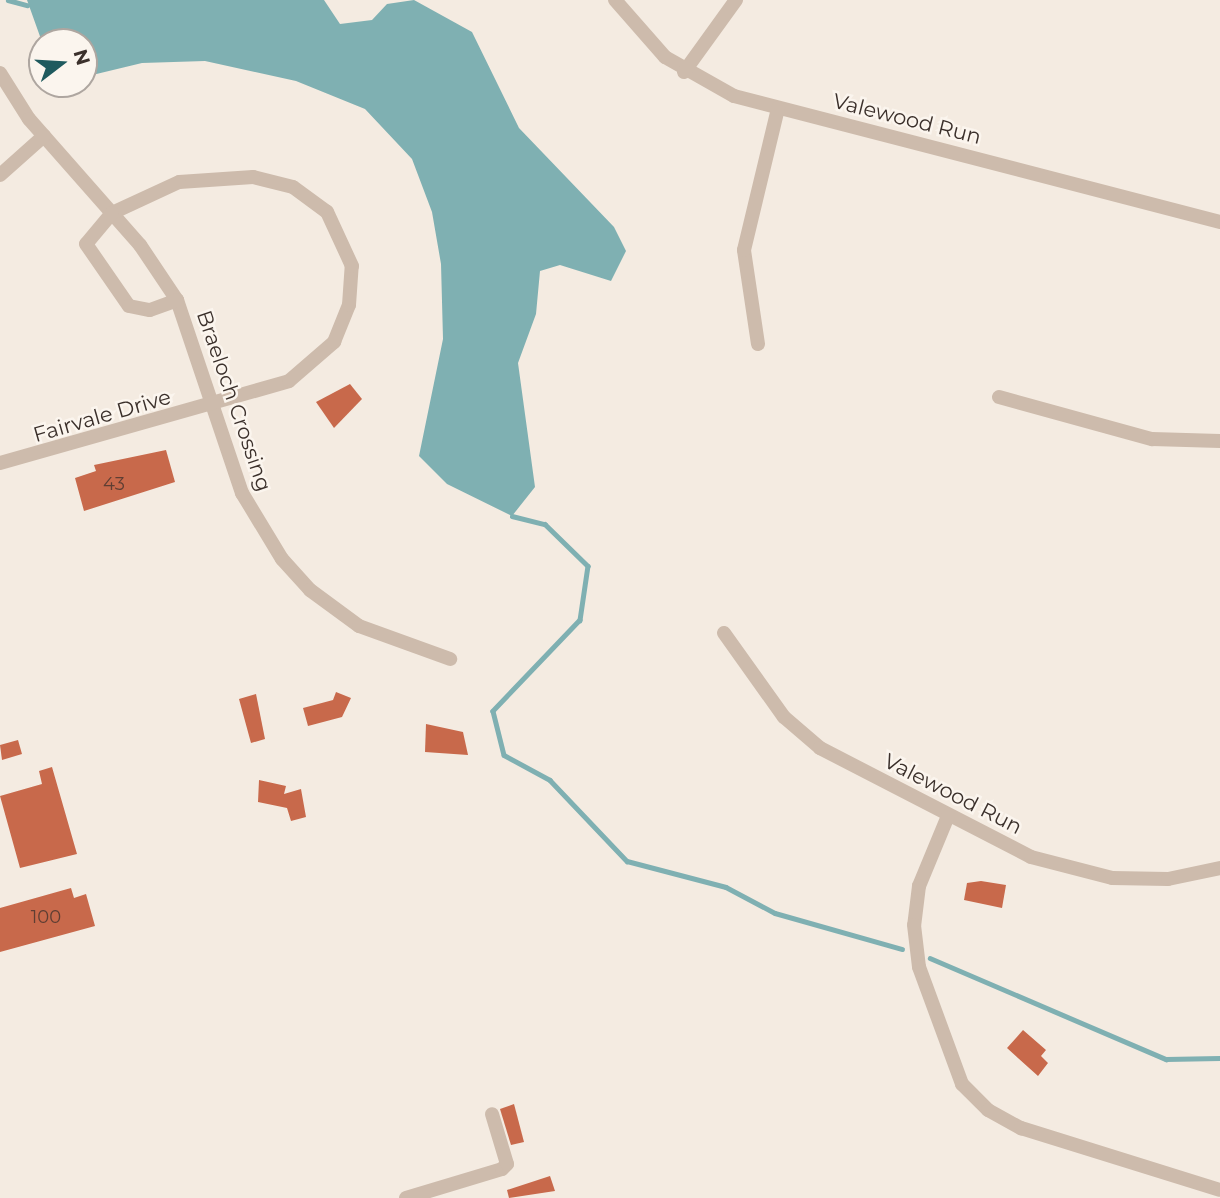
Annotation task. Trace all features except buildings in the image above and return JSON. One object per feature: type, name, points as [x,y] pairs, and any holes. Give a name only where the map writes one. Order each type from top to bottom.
[{"type":"street","name":"Valewood Run","points":[[615,0],[646,40],[684,72],[734,96],[1220,222]]},
{"type":"street","points":[[684,72],[736,0]]},
{"type":"street","name":"Braeloch Crossing","points":[[0,73],[44,136],[112,213],[177,300],[250,512],[310,590],[359,626],[450,659]]},
{"type":"street","points":[[758,344],[744,250],[778,108]]},
{"type":"street","points":[[0,174],[44,136]]},
{"type":"street","name":"Fairvale Drive","points":[[0,463],[215,406],[289,381],[334,342],[352,286],[339,230],[311,197],[253,177],[172,184],[112,213]]},
{"type":"street","name":"Braeloch Crossing","points":[[112,213],[89,232],[89,256],[135,310],[177,300]]},
{"type":"street","points":[[999,397],[1152,439],[1220,441]]},
{"type":"street","name":"Valewood Run","points":[[724,633],[769,697],[811,741],[948,816],[1031,857],[1085,874],[1168,879],[1220,867]]},
{"type":"street","points":[[948,816],[919,886],[914,925],[919,967],[962,1084],[988,1110],[1021,1128],[1220,1189]]},
{"type":"street","points":[[406,1198],[507,1164],[492,1114]]},
{"type":"water","points":[[27,0],[324,0],[340,24],[372,20],[387,4],[414,0],[472,32],[519,128],[614,227],[626,251],[611,281],[560,265],[540,271],[536,314],[518,363],[535,487],[512,516],[447,484],[419,456],[443,339],[441,264],[432,212],[412,159],[365,109],[296,81],[205,61],[142,63],[98,74],[98,28],[37,28]]},
{"type":"waterway","points":[[8,0],[27,5]]},
{"type":"waterway","points":[[512,516],[545,524],[588,566],[580,620],[493,711],[504,755],[550,780],[627,861],[726,887],[775,913],[902,949]]},
{"type":"waterway","points":[[930,958],[1166,1059],[1220,1058]]}]
